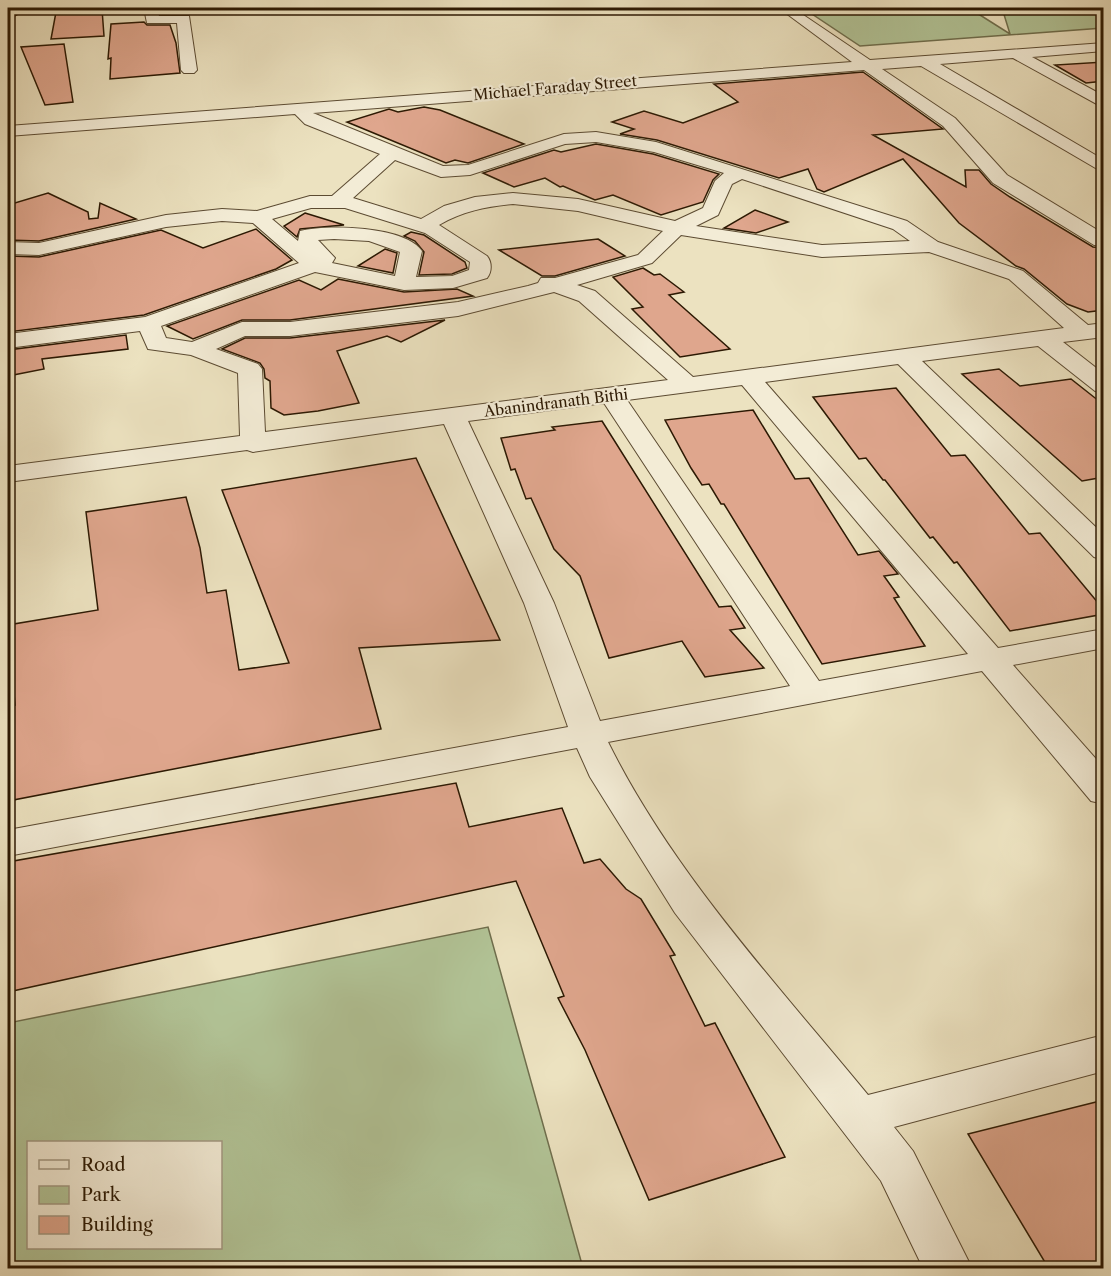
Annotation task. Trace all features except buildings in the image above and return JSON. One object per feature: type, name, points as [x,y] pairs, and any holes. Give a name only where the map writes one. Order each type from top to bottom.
[{"type":"street","points":[[8,15],[22,8]]},
{"type":"street","points":[[151,8],[152,20],[184,19],[189,70]]},
{"type":"street","points":[[785,8],[869,64],[949,122],[1000,179],[1059,213],[1101,241]]},
{"type":"street","name":"Michael Faraday Street","points":[[8,130],[922,60],[1020,57],[1104,47]]},
{"type":"street","points":[[1020,57],[1104,55]]},
{"type":"street","points":[[1020,57],[1104,103]]},
{"type":"street","points":[[922,60],[1104,168]]},
{"type":"street","points":[[1073,86],[1104,84]]},
{"type":"street","points":[[298,108],[311,120],[441,171],[471,170],[536,147],[564,140],[596,137],[656,147],[900,225],[932,246],[1016,275],[1094,331]]},
{"type":"street","points":[[337,202],[393,152]]},
{"type":"street","points":[[195,349],[242,329],[290,329],[458,309],[645,259],[677,228],[711,211],[724,181],[740,172]]},
{"type":"street","points":[[423,226],[442,212],[470,202],[514,198],[602,211],[677,228],[811,250],[932,246]]},
{"type":"street","points":[[8,249],[39,249],[166,221],[222,215],[258,217],[310,202],[346,202],[432,229],[480,261],[480,274]]},
{"type":"street","points":[[258,217],[314,264],[404,285],[453,282],[480,274],[558,284],[587,296],[689,386]]},
{"type":"street","points":[[8,341],[149,323],[314,264],[325,258],[308,242],[307,235],[340,231],[369,234],[412,251],[404,285]]},
{"type":"street","points":[[149,323],[156,344],[195,349],[250,369],[253,444]]},
{"type":"street","name":"Abanindranath Bithi","points":[[8,474],[253,444],[1094,331]]},
{"type":"street","points":[[1043,338],[1104,386]]},
{"type":"street","points":[[904,357],[1104,551]]},
{"type":"street","points":[[749,378],[1102,790]]},
{"type":"street","points":[[612,396],[810,692]]},
{"type":"street","points":[[453,416],[539,603],[587,733],[608,777],[689,903],[897,1166],[948,1269]]},
{"type":"street","points":[[8,843],[1104,638]]},
{"type":"street","points":[[859,1117],[1104,1053]]},
{"type":"green space","points":[[803,8],[995,8],[980,15],[1010,34],[1002,8],[1103,8],[1103,28],[860,46]]},
{"type":"green space","points":[[488,927],[583,1268],[8,1268],[8,1023]]}]
